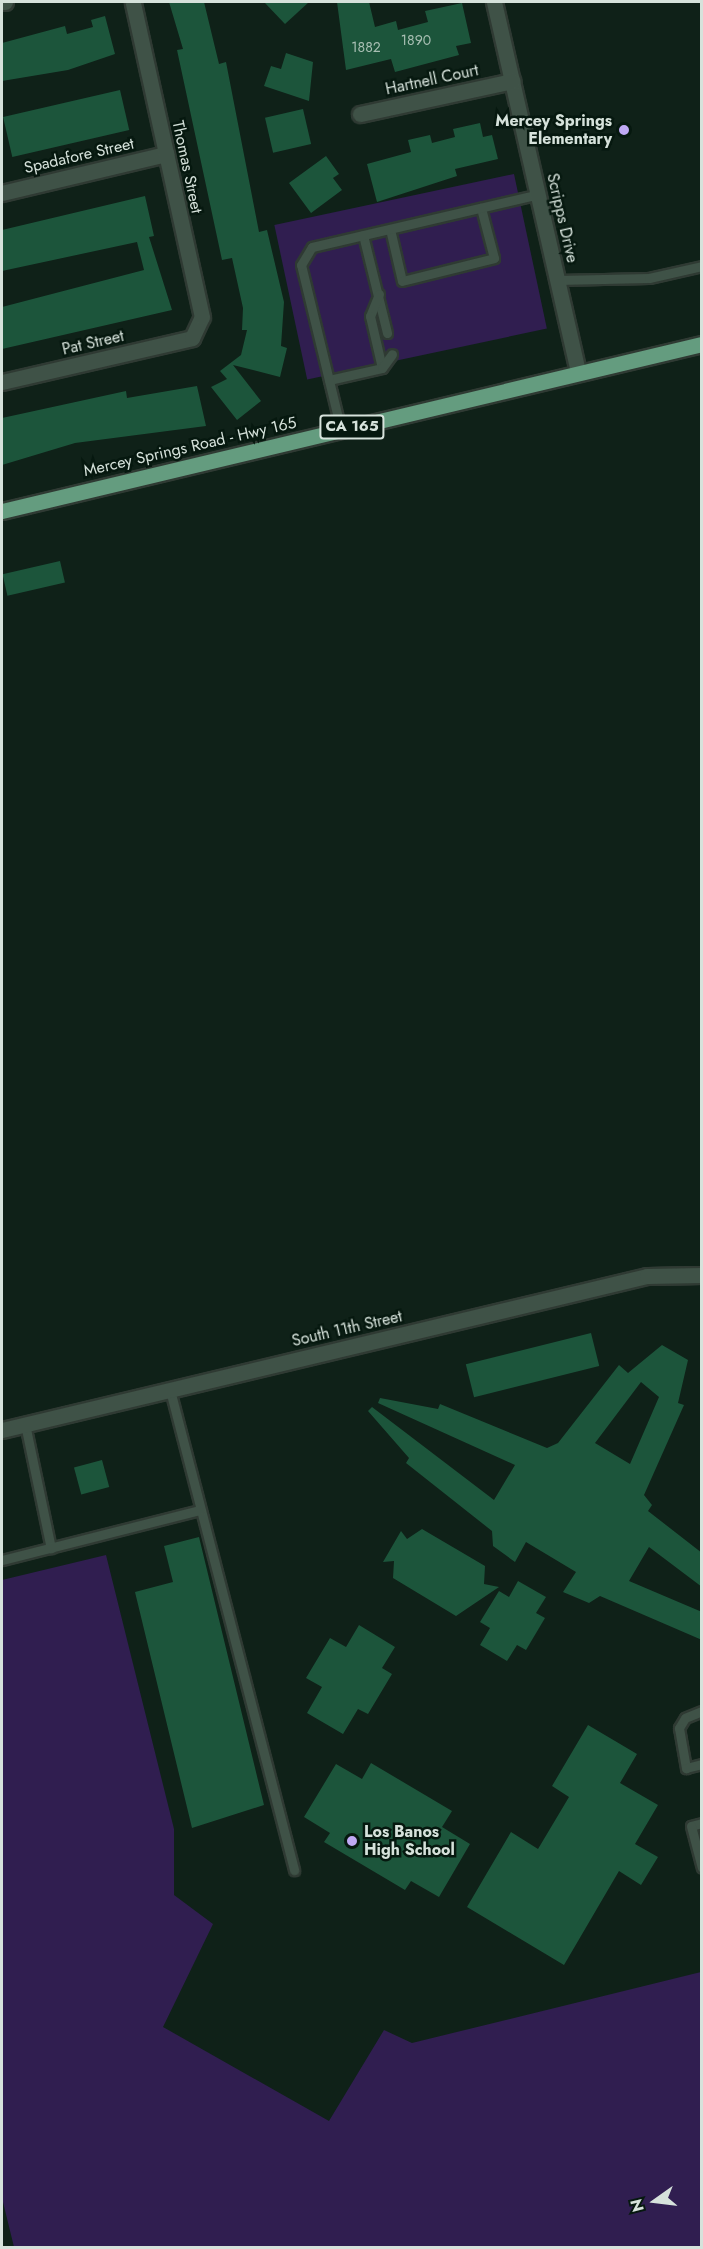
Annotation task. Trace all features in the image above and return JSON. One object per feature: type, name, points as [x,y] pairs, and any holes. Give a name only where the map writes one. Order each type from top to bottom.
[{"type":"main road","name":"Mercey Springs Road - Hwy 165","points":[[2,511],[702,344]]},
{"type":"street","name":"Thomas Street","points":[[133,2],[202,317],[192,338]]},
{"type":"street","name":"Scripps Drive","points":[[494,2],[579,373]]},
{"type":"street","name":"Hartnell Court","points":[[360,114],[512,81]]},
{"type":"street","name":"Spadafore Street","points":[[2,193],[166,154]]},
{"type":"street","name":"Pat Street","points":[[2,382],[192,338]]},
{"type":"street","name":"South 11th Street","points":[[2,1430],[647,1276],[702,1275]]},
{"type":"lane","points":[[342,430],[301,265],[312,247],[538,194]]},
{"type":"lane","points":[[390,229],[402,281],[494,258],[481,208]]},
{"type":"lane","points":[[363,234],[387,333]]},
{"type":"lane","points":[[558,279],[649,279],[702,266]]},
{"type":"lane","points":[[379,294],[370,316],[382,368]]},
{"type":"lane","points":[[329,380],[382,368],[392,354]]},
{"type":"lane","points":[[170,1390],[294,1870]]},
{"type":"lane","points":[[25,1424],[51,1548]]},
{"type":"lane","points":[[2,1560],[200,1510]]},
{"type":"lane","points":[[702,1711],[685,1718],[679,1728],[686,1768],[702,1764]]},
{"type":"lane","points":[[702,1823],[691,1826],[702,1868]]},
{"type":"shaded area","points":[[514,174],[547,329],[307,379],[274,225]]},
{"type":"shaded area","points":[[106,1555],[174,1829],[174,1895],[213,1924],[163,2027],[329,2121],[384,2030],[412,2043],[701,1972],[701,2247],[14,2247],[2,2198],[2,1580]]},
{"type":"building","points":[[169,2],[204,2],[219,64],[226,62],[259,232],[267,230],[284,302],[281,346],[287,348],[280,377],[233,365],[261,401],[237,420],[211,387],[227,379],[220,371],[241,355],[247,330],[242,330],[243,308],[232,258],[222,260],[177,50],[183,49]]},
{"type":"building","points":[[264,2],[309,2],[285,24]]},
{"type":"building","points":[[337,2],[369,2],[375,27],[396,21],[398,30],[428,22],[425,11],[462,3],[471,43],[456,46],[459,55],[395,72],[391,59],[346,70]]},
{"type":"building","points":[[105,16],[115,54],[68,70],[2,81],[2,43],[65,26],[67,34],[93,27],[91,20]]},
{"type":"building","points":[[286,53],[313,62],[309,101],[264,86],[271,66],[281,69]]},
{"type":"building","points":[[120,90],[129,130],[12,157],[3,117]]},
{"type":"building","points":[[303,109],[311,144],[273,153],[265,118]]},
{"type":"building","points":[[480,123],[483,137],[492,135],[498,159],[455,169],[457,176],[377,202],[367,164],[411,152],[408,140],[430,135],[432,143],[455,137],[453,129]]},
{"type":"building","points":[[326,156],[339,174],[333,178],[342,190],[311,213],[289,183]]},
{"type":"building","points":[[145,196],[154,236],[149,237],[172,310],[2,349],[2,307],[144,270],[137,242],[2,271],[2,230]]},
{"type":"building","points":[[197,386],[206,426],[75,443],[2,465],[2,418],[126,391],[127,398]]},
{"type":"building","points":[[60,561],[65,582],[7,596],[3,574]]},
{"type":"building","points":[[591,1333],[599,1366],[474,1397],[466,1364]]},
{"type":"building","points":[[662,1345],[688,1360],[678,1403],[684,1405],[644,1495],[652,1505],[648,1511],[702,1553],[702,1587],[649,1547],[629,1581],[702,1612],[702,1640],[600,1596],[589,1603],[563,1592],[576,1572],[526,1542],[515,1562],[493,1546],[492,1531],[406,1463],[409,1458],[368,1411],[372,1407],[494,1500],[515,1465],[378,1403],[380,1398],[438,1409],[440,1404],[547,1448],[558,1443],[619,1365],[628,1373]],"holes":[[[641,1382],[659,1397],[630,1464],[595,1443]]]},
{"type":"building","points":[[102,1460],[109,1487],[81,1495],[74,1468]]},
{"type":"building","points":[[422,1529],[485,1566],[484,1584],[499,1587],[456,1616],[393,1578],[394,1561],[383,1562],[401,1531],[407,1539]]},
{"type":"building","points":[[199,1537],[264,1805],[192,1828],[135,1592],[173,1582],[164,1546]]},
{"type":"building","points":[[518,1581],[546,1597],[536,1613],[545,1618],[526,1650],[517,1645],[507,1661],[480,1645],[490,1628],[480,1622],[499,1591],[509,1597]]},
{"type":"building","points":[[359,1625],[395,1647],[382,1668],[392,1674],[368,1714],[358,1709],[343,1734],[307,1713],[322,1687],[306,1678],[330,1638],[346,1647]]},
{"type":"building","points":[[588,1725],[637,1754],[620,1783],[658,1805],[635,1844],[658,1857],[641,1885],[619,1871],[564,1965],[467,1907],[511,1832],[538,1849],[569,1797],[552,1786]]},
{"type":"building","points":[[371,1763],[452,1811],[442,1827],[470,1844],[439,1897],[411,1881],[405,1890],[324,1842],[330,1833],[304,1817],[336,1764],[362,1779]]},
{"type":"place","name":"Mercey Springs Elementary","points":[[624,130]]},
{"type":"place","name":"Los Banos High School","points":[[352,1841]]}]
